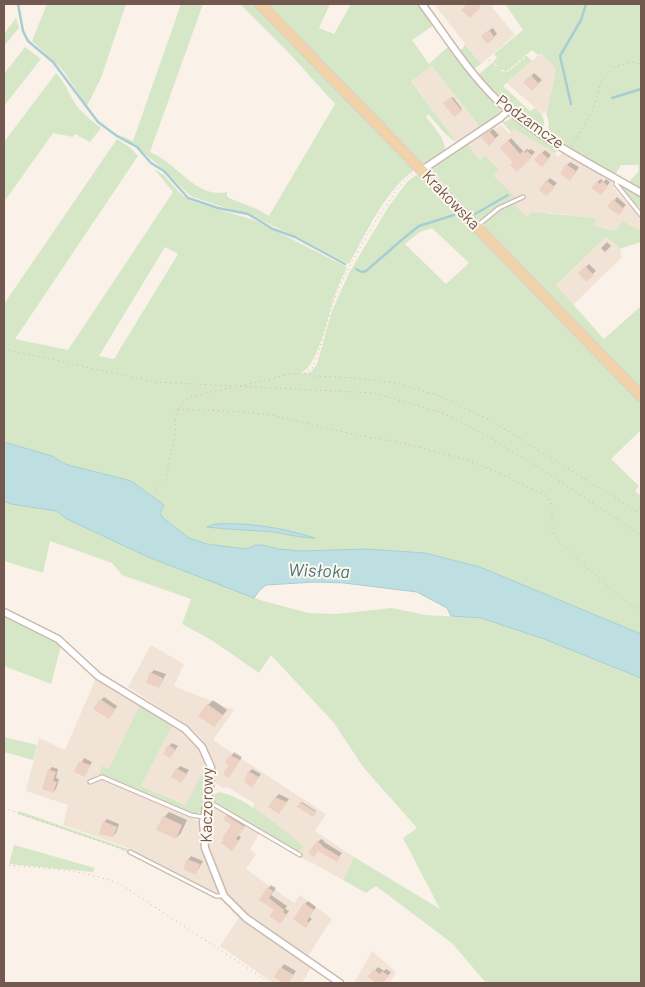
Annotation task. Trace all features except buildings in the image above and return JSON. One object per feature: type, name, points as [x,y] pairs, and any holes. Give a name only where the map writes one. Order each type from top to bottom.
[{"type":"main road","name":"Krakowska","points":[[260,4],[641,396]]},
{"type":"street","name":"Podzamcze","points":[[422,4],[476,76],[509,110],[543,135],[641,193]]},
{"type":"street","points":[[422,170],[509,110]]},
{"type":"street","name":"Kaczorowy","points":[[4,612],[58,639],[98,676],[185,729],[202,747],[211,768],[210,788],[204,818],[205,848],[224,896],[246,918],[340,983]]},
{"type":"lane","points":[[618,180],[616,184],[619,189],[641,215]]},
{"type":"lane","points":[[477,226],[499,208],[524,197]]},
{"type":"lane","points":[[90,782],[102,777],[191,815],[204,818]]},
{"type":"lane","points":[[208,801],[300,855]]},
{"type":"lane","points":[[130,852],[216,896],[224,896]]},
{"type":"path","points":[[490,60],[498,69],[507,71],[529,54]]},
{"type":"path","points":[[569,151],[593,110],[601,82],[615,67],[631,62],[641,64]]},
{"type":"path","points":[[156,490],[167,479],[178,410],[189,397],[273,378],[305,373],[312,369],[338,291],[358,253],[399,187],[410,175],[422,170]]},
{"type":"path","points":[[4,349],[155,382],[374,393],[443,413],[480,432],[540,468],[641,534]]},
{"type":"path","points":[[305,373],[315,376],[396,383],[437,395],[490,420],[641,514]]},
{"type":"path","points":[[178,410],[247,412],[272,415],[356,435],[398,442],[464,459],[495,471],[546,496],[552,505],[552,529],[558,541],[620,597],[641,612]]},
{"type":"path","points":[[4,808],[130,852]]},
{"type":"path","points":[[4,865],[69,871],[99,876],[120,884],[270,983]]},
{"type":"shaded area","points":[[434,4],[494,4],[492,7],[515,35],[481,64]]},
{"type":"shaded area","points":[[541,53],[556,69],[547,112],[542,114],[507,83]]},
{"type":"shaded area","points":[[432,66],[480,127],[457,142],[411,80]]},
{"type":"shaded area","points":[[495,125],[497,128],[501,125],[509,133],[514,129],[552,150],[558,157],[563,152],[611,180],[615,189],[641,219],[641,231],[623,221],[614,231],[595,226],[595,218],[549,213],[527,217],[513,203],[514,197],[494,176],[499,170],[485,155],[480,160],[467,143]]},
{"type":"shaded area","points":[[606,237],[619,246],[622,257],[573,305],[556,285]]},
{"type":"shaded area","points":[[151,645],[184,664],[174,686],[234,710],[213,740],[326,814],[315,831],[354,857],[343,880],[259,834],[250,849],[256,854],[246,869],[294,903],[300,895],[332,919],[308,956],[246,914],[226,891],[212,863],[208,847],[207,830],[211,800],[295,851],[304,846],[253,809],[254,803],[227,787],[223,788],[214,782],[207,747],[200,737],[187,725],[128,687]]},
{"type":"shaded area","points":[[96,678],[140,704],[109,770],[101,766],[99,780],[104,780],[200,822],[206,861],[218,895],[126,847],[63,825],[68,805],[26,791],[39,738],[65,750]]},
{"type":"shaded area","points":[[172,726],[195,744],[202,755],[205,767],[187,805],[141,786]]},
{"type":"shaded area","points":[[240,916],[312,966],[302,983],[273,983],[220,946]]},
{"type":"shaded area","points":[[372,951],[396,972],[390,983],[354,983]]},
{"type":"green space","points":[[47,4],[126,4],[101,78],[87,106],[62,69],[32,41]]},
{"type":"green space","points":[[181,4],[203,4],[150,152],[169,163],[205,190],[216,193],[227,192],[229,198],[269,216],[335,104],[289,53],[240,4],[253,4],[413,168],[413,171],[393,190],[384,202],[349,264],[256,218],[190,196],[137,147],[117,134],[133,141]]},
{"type":"green space","points":[[267,4],[330,4],[319,28],[334,34],[351,4],[417,4],[434,25],[412,40],[429,64],[449,46],[467,71],[499,107],[501,114],[465,140],[463,137],[480,127],[432,66],[411,81],[457,142],[445,133],[428,114],[426,117],[444,142],[445,152],[423,164]]},
{"type":"green space","points":[[505,4],[641,4],[641,189],[630,183],[639,171],[638,165],[621,165],[615,175],[547,134],[549,123],[546,113],[556,69],[541,53],[538,55],[532,50],[507,71],[499,69],[493,62],[497,58],[494,54],[523,30]]},
{"type":"green space","points":[[16,18],[19,28],[4,46],[4,34]]},
{"type":"green space","points":[[465,44],[481,64],[474,69],[461,51]]},
{"type":"green space","points":[[25,47],[41,59],[4,106],[4,74]]},
{"type":"green space","points":[[527,56],[532,61],[503,86],[530,111],[535,108],[540,113],[544,121],[542,131],[506,103],[478,75],[492,63],[501,71],[508,72]]},
{"type":"green space","points":[[56,73],[78,108],[101,128],[90,142],[75,134],[73,137],[53,133],[4,202],[4,142]]},
{"type":"green space","points":[[512,118],[551,144],[557,152],[555,153],[514,129],[511,132],[502,122]]},
{"type":"green space","points":[[117,139],[131,148],[138,156],[15,339],[68,350],[173,192],[154,169],[164,175],[181,194],[191,201],[254,220],[347,267],[336,292],[318,349],[308,368],[301,373],[309,373],[317,364],[332,311],[349,273],[389,206],[407,182],[416,175],[421,176],[641,403],[641,430],[611,459],[639,486],[635,491],[641,496],[641,634],[480,567],[425,553],[367,549],[300,551],[261,545],[255,545],[247,549],[201,543],[189,538],[163,518],[160,513],[164,505],[131,481],[65,464],[52,456],[4,442],[4,304]],"holes":[[[432,228],[469,263],[446,284],[405,244],[420,232]],[[165,247],[178,254],[114,359],[99,356]],[[216,524],[252,525],[277,528],[313,538],[274,532],[209,527]]]},
{"type":"green space","points":[[467,143],[480,160],[485,155],[499,170],[494,176],[515,197],[481,220],[476,218],[430,169],[430,167]]},
{"type":"green space","points":[[620,185],[641,197],[641,209],[636,204],[634,205],[619,187]]},
{"type":"green space","points":[[513,203],[527,217],[532,212],[595,218],[595,226],[614,231],[623,221],[641,231],[641,242],[619,249],[618,246],[606,237],[556,285],[604,339],[641,306],[641,388],[485,228],[484,223],[496,212]]},
{"type":"green space","points":[[4,501],[11,504],[56,511],[67,519],[148,557],[263,601],[309,613],[336,614],[392,608],[426,615],[481,618],[544,639],[641,678],[641,983],[486,983],[453,944],[376,886],[366,893],[343,880],[354,857],[440,909],[403,838],[417,828],[363,767],[334,723],[271,655],[259,673],[213,641],[182,624],[191,599],[122,575],[112,563],[50,541],[43,573],[4,561]]},
{"type":"green space","points":[[4,615],[61,646],[51,684],[4,666]]},
{"type":"green space","points":[[140,704],[172,726],[141,786],[186,805],[205,767],[207,777],[202,809],[198,813],[189,812],[103,776],[99,777],[101,766],[109,769]]},
{"type":"green space","points":[[4,737],[37,745],[33,760],[4,752]]},
{"type":"green space","points":[[219,792],[251,806],[304,846],[299,851],[295,851],[211,800],[212,796]]},
{"type":"green space","points":[[19,811],[131,850],[130,853],[18,814]]},
{"type":"green space","points":[[14,845],[95,868],[93,872],[9,864]]},
{"type":"water","name":"Wisłoka","points":[[4,442],[52,456],[65,464],[131,481],[164,505],[160,513],[163,518],[189,538],[207,544],[247,549],[255,545],[261,545],[300,551],[367,549],[425,553],[480,567],[641,634],[641,678],[544,639],[481,618],[451,616],[447,608],[417,592],[344,583],[315,582],[266,585],[254,598],[148,557],[67,519],[56,511],[11,504],[4,501]]},
{"type":"water","points":[[216,524],[266,526],[315,538],[273,532],[207,527]]},
{"type":"waterway","points":[[18,4],[23,31],[28,41],[53,62],[98,122],[117,136],[137,147],[151,163],[164,171],[188,198],[218,208],[248,214],[273,229],[295,237],[345,264]]},
{"type":"waterway","points":[[571,104],[560,56],[581,20],[586,4]]},
{"type":"waterway","points":[[612,98],[641,89]]},
{"type":"waterway","points":[[475,214],[508,195]]},
{"type":"waterway","points":[[356,269],[362,272],[366,271],[419,226],[454,215]]}]
